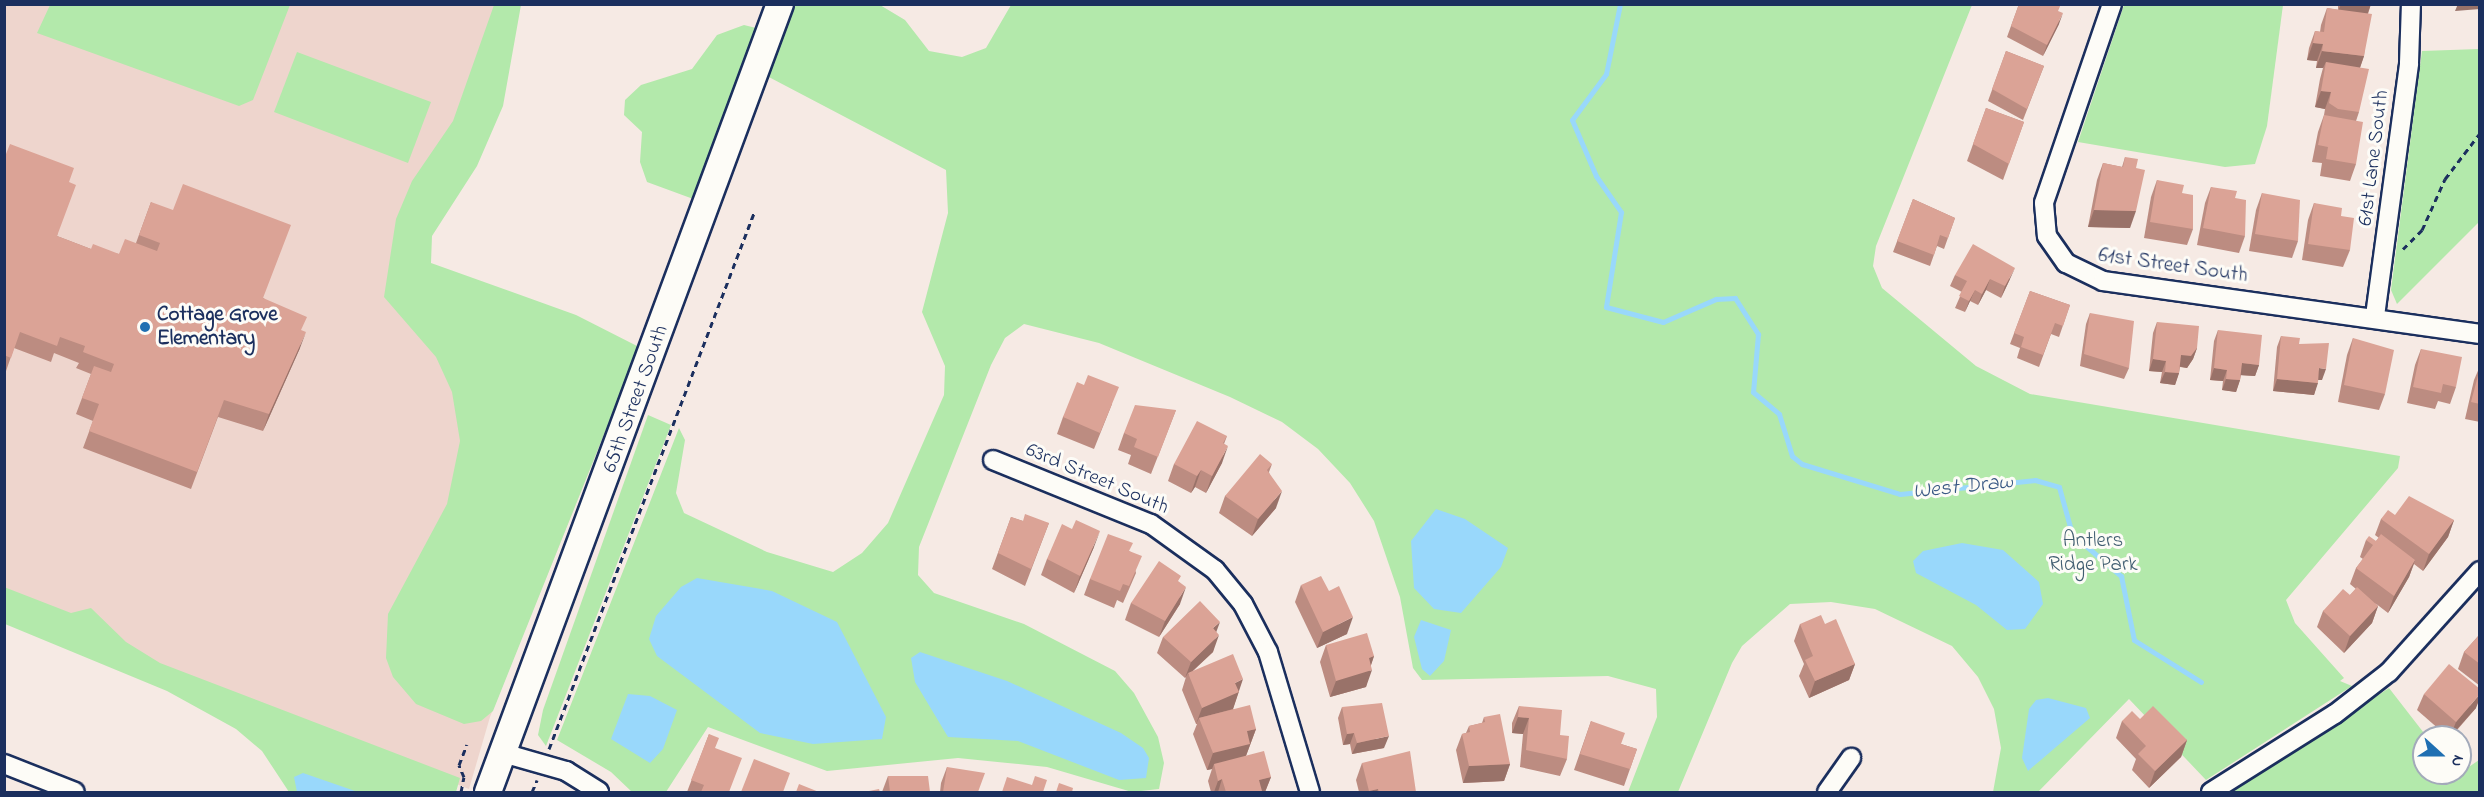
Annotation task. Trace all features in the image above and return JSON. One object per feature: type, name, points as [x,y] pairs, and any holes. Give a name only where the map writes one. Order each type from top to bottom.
[{"type":"street","name":"65th Street South","points":[[488,792],[780,4]]},
{"type":"street","name":"61st Street South","points":[[2112,4],[2044,203],[2045,229],[2059,256],[2081,275],[2103,281],[2375,316],[2480,334]]},
{"type":"street","name":"61st Lane South","points":[[2375,316],[2409,63],[2411,4]]},
{"type":"street","name":"63rd Street South","points":[[993,460],[1156,526],[1215,570],[1243,604],[1268,652],[1310,792]]},
{"type":"street","points":[[2211,792],[2380,680],[2440,620],[2480,571]]},
{"type":"street","points":[[503,753],[566,771],[599,792]]},
{"type":"street","points":[[1827,792],[1851,758]]},
{"type":"street","points":[[4,764],[75,792]]},
{"type":"path","points":[[2403,249],[2422,230],[2445,179],[2480,133]]},
{"type":"path","points":[[553,741],[754,213]]},
{"type":"path","points":[[461,792],[464,777],[459,765],[467,744]]},
{"type":"shaded area","points":[[4,5],[506,5],[405,270],[619,397],[490,717],[469,789],[5,607]]},
{"type":"green space","points":[[50,4],[290,5],[253,100],[239,106],[37,33]]},
{"type":"green space","points":[[494,5],[521,5],[503,106],[477,166],[432,236],[431,263],[576,315],[639,347],[493,711],[481,721],[464,724],[416,704],[393,677],[386,658],[388,614],[447,504],[460,441],[452,392],[436,357],[384,297],[396,219],[412,181],[453,121]]},
{"type":"green space","name":"Antlers Ridge Park","points":[[792,5],[880,5],[905,20],[929,51],[962,57],[986,48],[1011,5],[1972,5],[1876,246],[1873,266],[1882,288],[1976,366],[2030,394],[2400,456],[2398,468],[2286,600],[2295,623],[2344,678],[2340,681],[2352,686],[2206,780],[2129,699],[2038,792],[1993,792],[2001,748],[1994,709],[1978,677],[1952,646],[1875,609],[1831,602],[1790,604],[1742,646],[1732,663],[1678,792],[1628,792],[1657,717],[1656,689],[1608,676],[1422,680],[1413,668],[1400,597],[1374,521],[1350,483],[1318,449],[1282,422],[1230,397],[1099,343],[1024,324],[1005,338],[991,365],[919,547],[918,575],[934,593],[1024,624],[1115,671],[1134,693],[1158,737],[1164,763],[1159,789],[1132,792],[1047,767],[958,758],[827,771],[708,727],[666,792],[632,792],[611,772],[557,740],[679,428],[685,440],[676,493],[684,513],[767,552],[833,572],[862,553],[888,523],[944,395],[945,366],[922,312],[948,213],[946,170],[765,75]]},
{"type":"green space","points":[[2124,5],[2283,5],[2267,126],[2255,164],[2225,167],[2078,142]]},
{"type":"green space","points":[[744,25],[760,29],[696,200],[647,182],[640,162],[642,132],[624,115],[625,100],[641,85],[692,69],[717,35]]},
{"type":"green space","points":[[2479,49],[2479,222],[2397,304],[2391,290],[2422,51]]},
{"type":"green space","points":[[297,52],[431,102],[408,163],[274,112]]},
{"type":"green space","points":[[648,415],[671,425],[546,746],[538,735],[543,710]]},
{"type":"green space","points":[[4,587],[71,613],[91,608],[126,642],[160,663],[460,778],[456,792],[289,792],[262,751],[236,729],[167,691],[5,624]]},
{"type":"green space","points":[[2389,688],[2418,725],[2412,725],[2412,785],[2472,785],[2472,765],[2479,760],[2479,792],[2229,792]]},
{"type":"water","points":[[1436,509],[1465,519],[1508,548],[1501,567],[1461,613],[1434,609],[1414,588],[1411,541]]},
{"type":"water","points":[[1962,543],[2003,550],[2039,582],[2043,604],[2025,629],[2007,630],[1976,605],[1916,573],[1913,561],[1923,551]]},
{"type":"water","points":[[697,578],[772,591],[837,622],[886,717],[882,739],[813,744],[760,733],[657,656],[649,639],[656,616],[681,587]]},
{"type":"water","points":[[1421,620],[1451,630],[1444,661],[1430,676],[1422,669],[1414,637]]},
{"type":"water","points":[[920,652],[1007,681],[1121,733],[1143,748],[1149,758],[1146,778],[1119,780],[1018,741],[948,737],[915,682],[911,658]]},
{"type":"water","points":[[628,694],[650,696],[677,710],[663,749],[650,763],[611,739]]},
{"type":"water","points":[[2048,698],[2086,708],[2090,718],[2028,771],[2022,758],[2029,709],[2036,700]]},
{"type":"water","points":[[303,773],[358,792],[297,792],[294,777]]},
{"type":"building","points":[[2019,4],[2061,4],[2058,11],[2063,13],[2047,45],[2011,26]]},
{"type":"building","points":[[2327,8],[2372,14],[2364,56],[2322,51],[2323,44],[2313,43],[2315,31],[2324,32]]},
{"type":"building","points":[[2006,51],[2044,66],[2027,109],[1992,89]]},
{"type":"building","points":[[2326,62],[2369,69],[2359,112],[2338,109],[2329,103],[2331,92],[2321,91]]},
{"type":"building","points":[[1986,108],[2024,122],[2009,164],[1973,144]]},
{"type":"building","points":[[2324,115],[2363,122],[2356,164],[2326,159],[2328,147],[2318,145]]},
{"type":"building","name":"Cottage Grove Elementary","points":[[10,144],[74,168],[69,182],[76,185],[57,236],[91,249],[93,244],[119,254],[125,239],[157,251],[160,243],[139,235],[151,202],[173,210],[183,184],[291,225],[263,298],[307,317],[301,330],[306,332],[269,414],[224,400],[197,472],[89,431],[99,404],[82,398],[94,366],[111,372],[114,364],[83,352],[85,346],[60,337],[57,346],[20,332],[11,358],[4,355],[4,159]]},
{"type":"building","points":[[2125,157],[2138,159],[2136,168],[2145,170],[2136,211],[2094,210],[2103,163],[2123,167]]},
{"type":"building","points":[[2157,180],[2184,185],[2182,193],[2193,195],[2193,229],[2150,222]]},
{"type":"building","points":[[2211,187],[2237,191],[2235,198],[2246,200],[2245,236],[2203,228]]},
{"type":"building","points":[[2262,193],[2300,200],[2298,241],[2255,234]]},
{"type":"building","points":[[1913,199],[1955,218],[1948,238],[1940,235],[1934,255],[1897,241]]},
{"type":"building","points":[[2314,203],[2342,208],[2341,216],[2354,218],[2350,250],[2308,244]]},
{"type":"building","points":[[1973,244],[2015,268],[2005,286],[1990,279],[1982,294],[1975,290],[1969,301],[1959,296],[1967,281],[1955,275]]},
{"type":"building","points":[[2030,291],[2070,305],[2063,326],[2055,323],[2043,355],[2021,347],[2024,337],[2014,333]]},
{"type":"building","points":[[2090,313],[2134,321],[2129,368],[2084,354]]},
{"type":"building","points":[[2157,322],[2199,326],[2197,348],[2191,356],[2181,355],[2179,373],[2165,372],[2166,361],[2153,359]]},
{"type":"building","points":[[2218,330],[2262,335],[2259,365],[2242,363],[2240,380],[2226,379],[2227,370],[2214,368]]},
{"type":"building","points":[[2281,336],[2300,338],[2299,344],[2329,343],[2326,369],[2319,368],[2318,383],[2277,379]]},
{"type":"building","points":[[2353,338],[2394,350],[2385,394],[2344,385]]},
{"type":"building","points":[[2421,349],[2462,357],[2456,387],[2443,384],[2441,393],[2413,387]]},
{"type":"building","points":[[2480,368],[2480,404],[2471,402]]},
{"type":"building","points":[[1088,375],[1119,387],[1100,433],[1063,417],[1077,382],[1084,385]]},
{"type":"building","points":[[1135,405],[1176,410],[1158,457],[1134,447],[1137,439],[1124,433]]},
{"type":"building","points":[[1197,421],[1227,436],[1223,443],[1228,446],[1212,476],[1201,470],[1197,476],[1174,464]]},
{"type":"building","points":[[1260,454],[1272,464],[1267,470],[1282,491],[1258,519],[1225,496]]},
{"type":"building","points":[[2409,496],[2454,520],[2429,554],[2381,519],[2388,510],[2395,515]]},
{"type":"building","points":[[1025,514],[1049,523],[1031,569],[998,553],[1011,517],[1023,521]]},
{"type":"building","points":[[1076,520],[1100,531],[1080,576],[1047,559],[1062,524],[1072,529]]},
{"type":"building","points":[[1108,534],[1133,543],[1129,551],[1142,556],[1129,586],[1123,584],[1120,591],[1090,579]]},
{"type":"building","points":[[2381,534],[2415,560],[2394,596],[2356,568],[2373,545],[2366,540],[2369,536],[2376,541]]},
{"type":"building","points":[[1159,561],[1181,576],[1178,581],[1186,587],[1165,621],[1131,603]]},
{"type":"building","points":[[1321,576],[1329,591],[1339,586],[1353,617],[1323,632],[1301,585]]},
{"type":"building","points":[[2357,587],[2378,606],[2350,636],[2323,611],[2343,589],[2350,595]]},
{"type":"building","points":[[1200,601],[1220,622],[1213,628],[1219,635],[1191,662],[1163,637]]},
{"type":"building","points":[[1821,615],[1825,624],[1836,619],[1855,664],[1815,681],[1805,660],[1813,656],[1800,624]]},
{"type":"building","points":[[1367,633],[1374,656],[1369,658],[1372,670],[1336,681],[1326,645]]},
{"type":"building","points":[[2480,634],[2480,664],[2464,652]]},
{"type":"building","points":[[1233,654],[1243,679],[1235,683],[1239,692],[1202,708],[1188,673]]},
{"type":"building","points":[[2449,664],[2480,689],[2480,694],[2456,722],[2424,694]]},
{"type":"building","points":[[1382,703],[1389,736],[1357,743],[1354,733],[1347,734],[1342,707]]},
{"type":"building","points":[[1250,705],[1256,729],[1247,731],[1250,744],[1213,753],[1199,718]]},
{"type":"building","points":[[1519,706],[1562,710],[1560,735],[1569,736],[1567,759],[1526,750],[1529,718],[1518,717]]},
{"type":"building","points":[[2153,706],[2187,740],[2155,771],[2138,754],[2146,746],[2122,721],[2132,711],[2140,719]]},
{"type":"building","points":[[1500,714],[1510,764],[1469,766],[1462,734],[1470,732],[1469,726],[1485,722],[1484,717]]},
{"type":"building","points":[[1591,721],[1625,733],[1621,744],[1637,749],[1630,769],[1580,754]]},
{"type":"building","points":[[709,734],[719,738],[715,748],[742,758],[729,792],[701,792],[704,785],[691,780]]},
{"type":"building","points":[[1264,751],[1271,777],[1259,780],[1262,791],[1226,792],[1222,779],[1218,781],[1214,764]]},
{"type":"building","points":[[1410,751],[1416,792],[1379,792],[1378,789],[1369,791],[1362,763]]},
{"type":"building","points":[[754,759],[790,773],[783,792],[741,792]]},
{"type":"building","points":[[947,767],[985,773],[978,792],[943,792]]},
{"type":"building","points":[[888,776],[928,776],[930,792],[890,792]]},
{"type":"building","points":[[1035,776],[1047,780],[1043,792],[1002,792],[1007,777],[1032,785]]},
{"type":"building","points":[[1059,783],[1073,788],[1072,792],[1056,792]]},
{"type":"building","points":[[799,784],[819,792],[796,792]]},
{"type":"building","points":[[879,789],[880,792],[864,792]]},
{"type":"waterway","name":"West Draw","points":[[1620,4],[1606,74],[1572,120],[1596,176],[1621,212],[1606,307],[1663,322],[1716,299],[1735,298],[1758,334],[1753,392],[1779,414],[1792,456],[1802,464],[1900,494],[2035,480],[2059,487],[2072,534],[2121,576],[2134,640],[2201,682]]},
{"type":"place","name":"Cottage Grove Elementary","points":[[145,327]]}]
